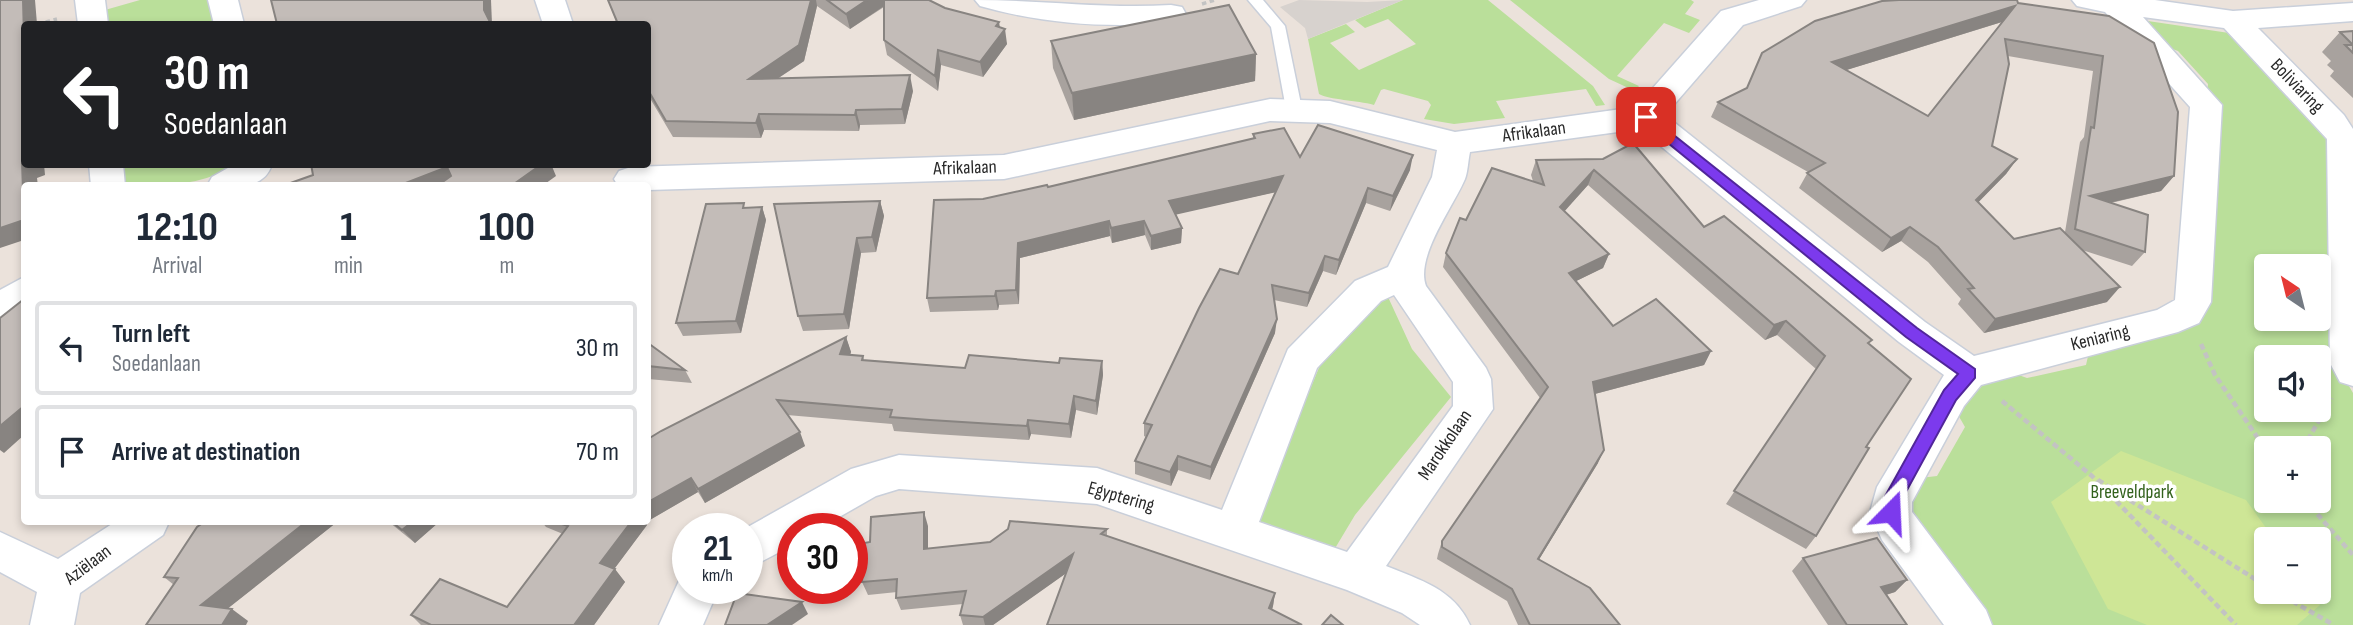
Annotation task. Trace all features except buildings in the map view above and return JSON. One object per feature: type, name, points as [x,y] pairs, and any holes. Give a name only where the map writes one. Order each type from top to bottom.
[{"type":"street","points":[[90,0],[93,21]]},
{"type":"street","points":[[223,0],[228,21]]},
{"type":"street","points":[[550,0],[557,21]]},
{"type":"street","points":[[990,0],[1061,15],[1098,18],[1171,14]]},
{"type":"street","points":[[1791,0],[1720,9],[1646,117],[1912,332],[1969,373],[1950,395],[1892,500],[1891,512],[1897,527],[1970,625]]},
{"type":"street","points":[[2101,3],[2233,20],[2292,8],[2353,12]]},
{"type":"street","points":[[2101,3],[2206,104],[2193,302],[2186,313]]},
{"type":"street","name":"Boliviaring","points":[[2233,20],[2333,123],[2343,139],[2349,363],[2345,381]]},
{"type":"street","name":"Afrikalaan","points":[[625,176],[1004,167],[1230,117],[1294,109],[1358,117],[1455,143],[1646,117]]},
{"type":"street","points":[[1234,533],[1301,360],[1368,291],[1404,275],[1408,259],[1449,177],[1455,143]]},
{"type":"street","points":[[230,182],[254,168]]},
{"type":"street","name":"Marokkolaan","points":[[1356,574],[1473,409],[1472,379],[1410,291],[1404,275]]},
{"type":"street","points":[[0,310],[21,293]]},
{"type":"street","name":"Keniaring","points":[[1969,373],[2165,322],[2186,313]]},
{"type":"street","name":"Egyptering","points":[[763,541],[865,481],[899,472],[1097,486],[1356,574],[1417,599],[1439,613],[1448,625]]},
{"type":"street","name":"Aziëlaan","points":[[52,625],[60,582],[144,525]]},
{"type":"street","points":[[0,551],[60,582]]},
{"type":"street","points":[[681,625],[691,604]]},
{"type":"lane","points":[[1255,0],[1278,26],[1294,109]]},
{"type":"path","points":[[2186,313],[2215,375],[2256,436]]},
{"type":"path","points":[[1969,373],[2092,476],[2236,625]]},
{"type":"path","points":[[2309,436],[2324,407],[2345,381]]},
{"type":"path","points":[[2092,476],[2254,578]]},
{"type":"path","points":[[2316,513],[2353,555]]},
{"type":"path","points":[[2297,604],[2334,625]]},
{"type":"green space","points":[[140,0],[208,0],[212,21],[106,21],[105,10]]},
{"type":"green space","points":[[1403,0],[1488,0],[1593,86],[1605,105],[1596,106],[1586,89],[1496,101],[1505,118],[1454,124],[1424,119],[1431,105],[1428,101],[1384,89],[1374,105],[1319,94],[1308,39],[1346,24],[1355,32],[1330,43],[1359,70],[1416,44],[1388,19],[1365,28],[1355,20]]},
{"type":"green space","points":[[1510,0],[1691,0],[1694,2],[1685,14],[1700,20],[1689,33],[1664,23],[1617,76],[1639,86],[1635,91],[1609,79]]},
{"type":"green space","name":"Breeveldpark","points":[[2141,20],[2236,34],[2331,131],[2342,374],[2353,393],[2353,625],[1983,625],[1906,503],[1920,478],[1937,476],[1965,427],[1957,413],[1972,386],[2010,372],[2027,378],[2086,365],[2089,352],[2184,328],[2208,84],[2178,51],[2164,46]]},
{"type":"green space","points":[[123,168],[228,168],[188,182],[125,182]]},
{"type":"green space","points":[[1382,284],[1412,349],[1451,397],[1355,515],[1334,550],[1254,523],[1326,351]]},
{"type":"green space","points":[[2121,451],[2246,500],[2265,527],[2254,527],[2254,604],[2320,605],[2297,625],[2147,625],[2108,609],[2051,502]]},
{"type":"shaded area","points":[[1299,0],[1403,0],[1308,39],[1305,28],[1280,7]]},
{"type":"route","points":[[1646,117],[1912,332],[1969,373],[1950,395],[1892,500],[1891,512]]}]
